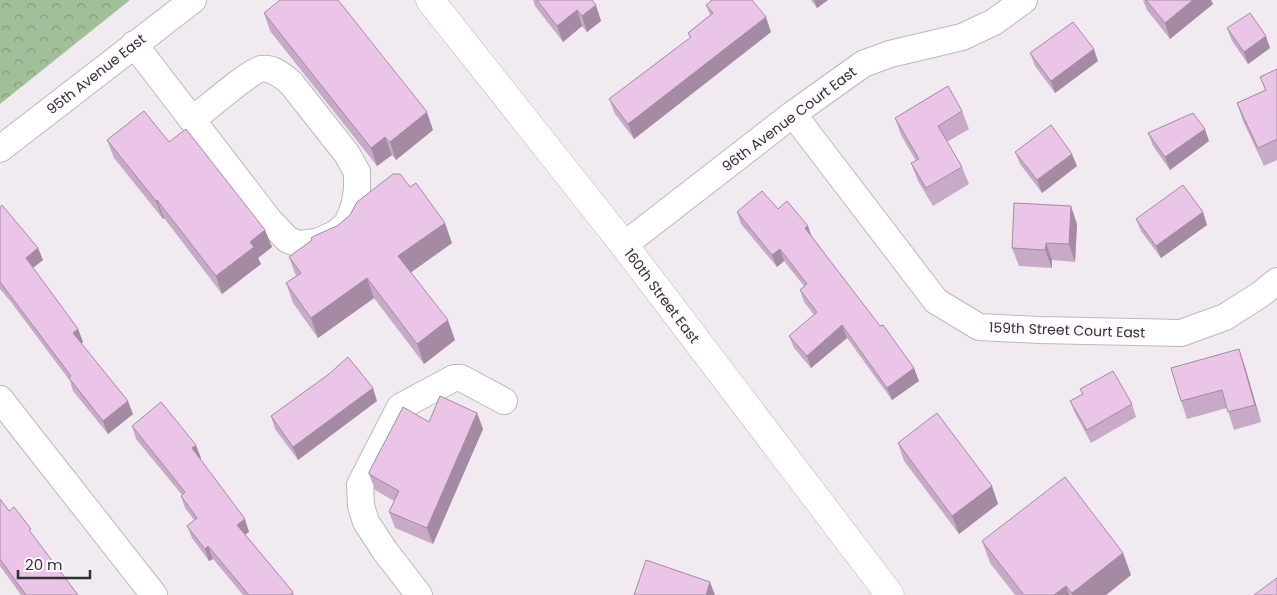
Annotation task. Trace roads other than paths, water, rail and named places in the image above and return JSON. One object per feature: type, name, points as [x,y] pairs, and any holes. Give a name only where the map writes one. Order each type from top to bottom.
[{"type":"main road","name":"160th Street East","points":[[430,0],[624,245],[890,595]]},
{"type":"street","name":"95th Avenue East","points":[[0,148],[192,0]]},
{"type":"street","name":"96th Avenue Court East","points":[[624,245],[793,114],[863,64],[890,54],[962,37],[994,22],[1024,0]]},
{"type":"street","points":[[134,44],[192,120],[269,220],[288,240],[300,244],[317,242],[335,234],[348,224],[356,198],[356,172],[346,154],[291,83],[280,74],[260,69],[248,76],[192,120]]},
{"type":"street","name":"159th Street Court East","points":[[793,114],[936,301],[979,327],[1181,334],[1224,316],[1277,281]]},
{"type":"street","points":[[419,595],[385,551],[366,522],[361,506],[360,485],[400,407],[454,378],[461,378],[504,401]]},
{"type":"street","points":[[0,399],[154,595]]}]
